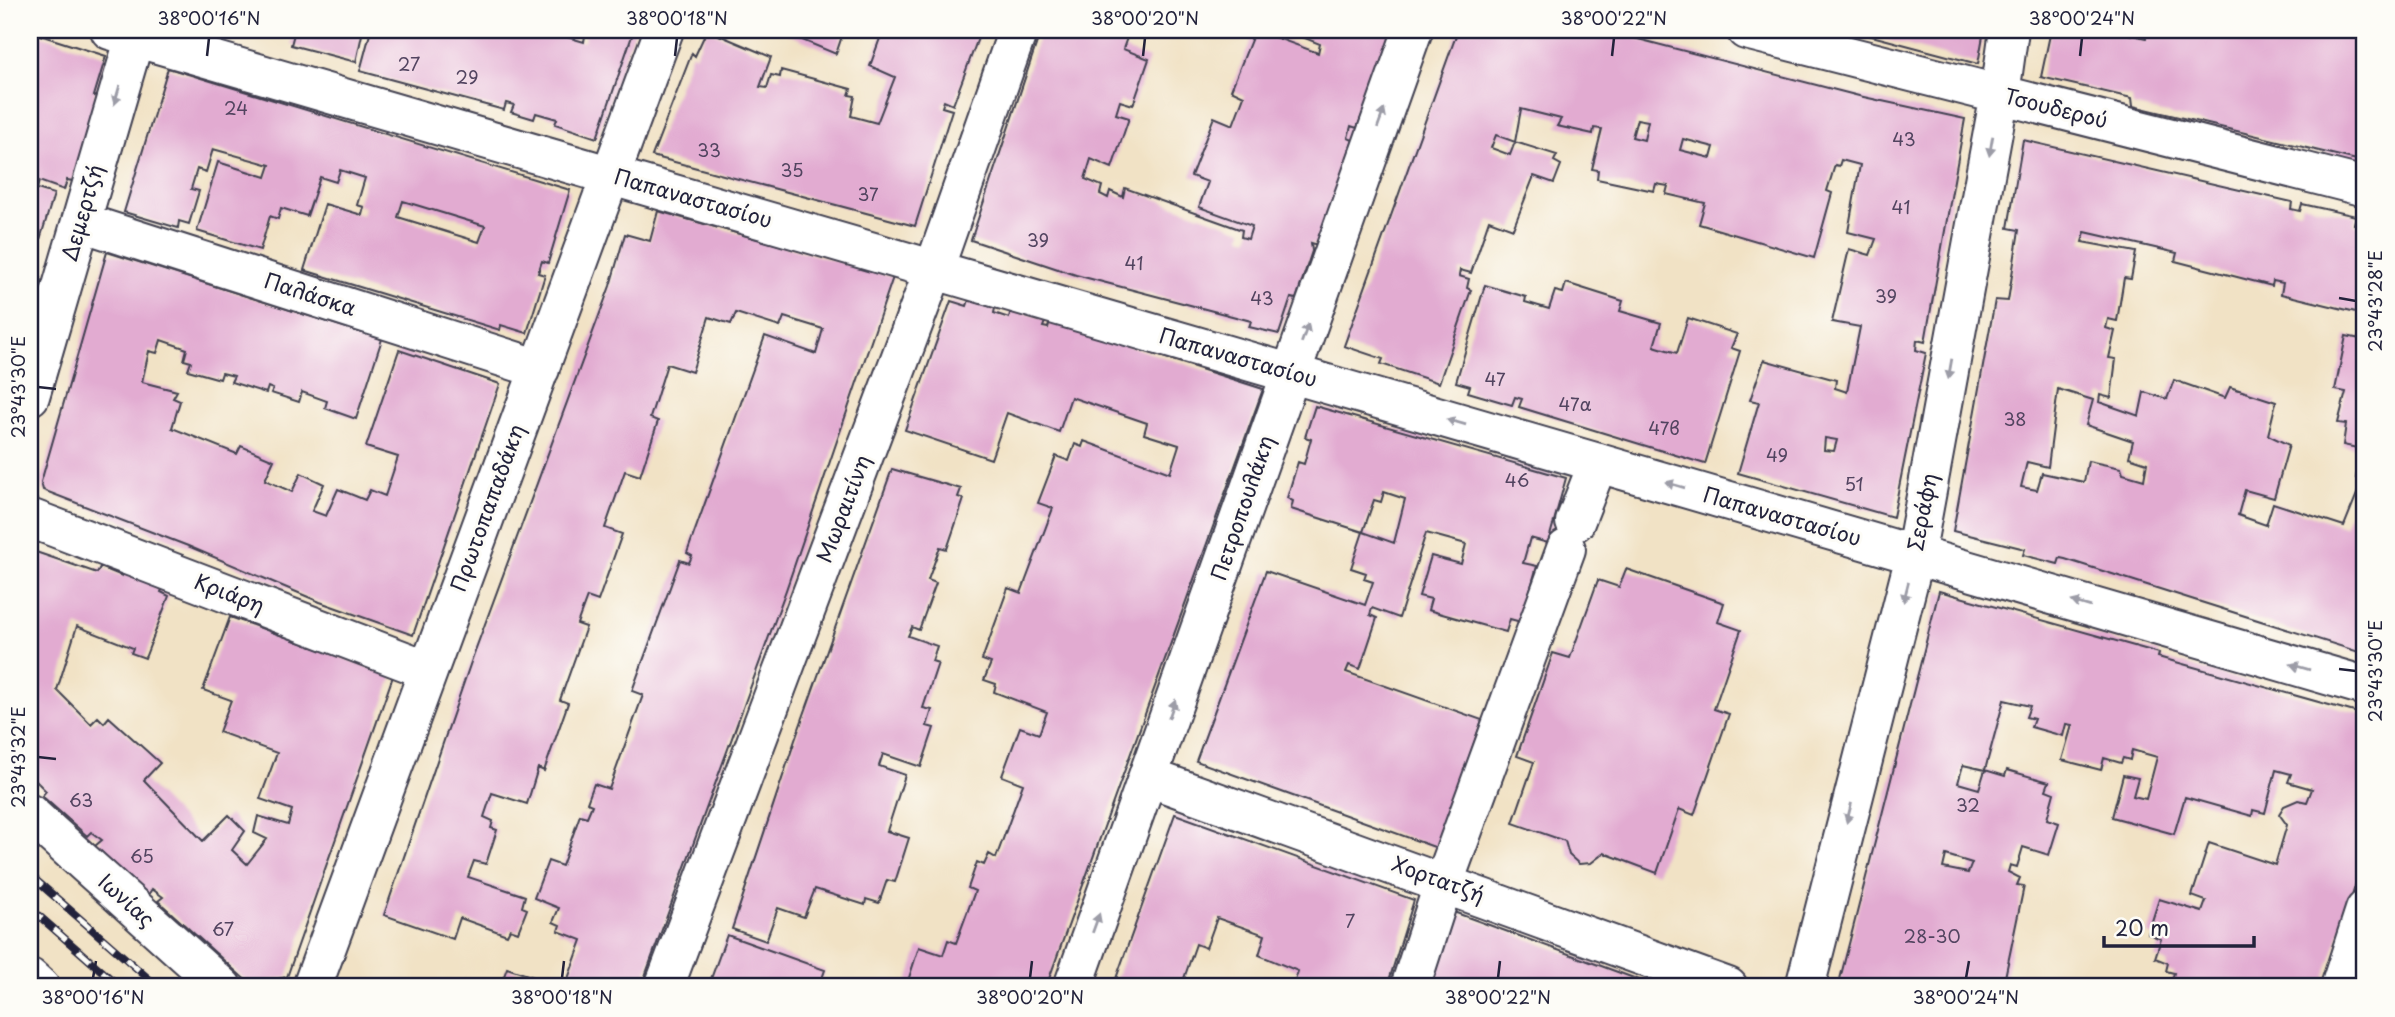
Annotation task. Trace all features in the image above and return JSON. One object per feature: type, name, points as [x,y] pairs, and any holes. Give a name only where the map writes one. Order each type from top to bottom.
[{"type":"street","name":"Πρωτοπαπαδάκη","points":[[312,987],[664,30]]},
{"type":"street","name":"Μωραιτίνη","points":[[664,987],[934,269],[1018,30]]},
{"type":"street","name":"Πετροπουλάκη","points":[[1073,987],[1413,30]]},
{"type":"street","name":"Τσουδερού","points":[[1746,30],[2365,187]]},
{"type":"street","name":"Σεράφη","points":[[1805,987],[1915,556],[2000,94],[2009,30]]},
{"type":"street","name":"Παπαναστασίου","points":[[127,32],[2365,686]]},
{"type":"street","name":"Δεμερτζή","points":[[30,396],[80,222],[127,32]]},
{"type":"street","name":"Παλάσκα","points":[[80,222],[540,369]]},
{"type":"street","points":[[1410,987],[1444,882],[1598,463]]},
{"type":"street","name":"Κριάρη","points":[[30,518],[428,670]]},
{"type":"street","name":"Χορτατζή","points":[[1148,777],[1728,987]]},
{"type":"street","name":"Ιωνίας","points":[[30,814],[222,987]]},
{"type":"street","points":[[2340,987],[2365,910]]},
{"type":"street","points":[[30,978],[40,987]]},
{"type":"building","points":[[295,30],[363,30],[356,62],[291,45]]},
{"type":"building","points":[[371,30],[566,30],[564,36],[584,42],[586,30],[634,30],[597,138],[555,124],[557,119],[536,113],[534,119],[511,112],[514,105],[506,103],[504,110],[360,71]]},
{"type":"building","points":[[707,30],[771,57],[760,87],[767,88],[771,75],[780,77],[781,70],[851,89],[849,95],[855,96],[851,116],[877,123],[895,77],[870,66],[883,30],[981,30],[953,105],[944,101],[942,107],[952,110],[915,226],[652,156],[692,53],[695,56]]},
{"type":"building","points":[[778,30],[844,30],[836,54]]},
{"type":"building","points":[[1041,30],[1129,32],[1123,49],[1149,59],[1133,105],[1120,101],[1116,114],[1129,118],[1112,168],[1091,159],[1085,179],[1102,186],[1100,194],[1108,198],[1110,191],[1123,197],[1125,188],[1242,230],[1241,237],[1248,239],[1252,226],[1199,207],[1208,182],[1191,176],[1214,117],[1233,125],[1244,96],[1231,90],[1255,30],[1318,53],[1320,44],[1285,30],[1395,30],[1357,128],[1351,126],[1348,138],[1353,140],[1318,245],[1311,243],[1312,251],[1296,299],[1291,298],[1279,334],[1249,327],[1251,321],[1076,275],[971,240]]},
{"type":"building","points":[[1176,30],[1194,30],[1193,35]]},
{"type":"building","points":[[1458,30],[1603,30],[1859,96],[1965,119],[1925,342],[1917,340],[1916,350],[1926,353],[1893,517],[1738,473],[1759,402],[1750,400],[1764,360],[1836,380],[1835,388],[1847,392],[1860,327],[1832,322],[1849,249],[1870,255],[1876,239],[1848,232],[1860,165],[1841,160],[1839,166],[1835,165],[1827,191],[1832,193],[1814,258],[1699,224],[1705,203],[1666,194],[1668,186],[1656,184],[1654,191],[1597,179],[1598,170],[1592,169],[1602,129],[1594,128],[1593,134],[1557,126],[1561,119],[1521,109],[1515,142],[1557,155],[1554,161],[1561,165],[1554,183],[1534,176],[1513,229],[1489,220],[1471,273],[1460,270],[1459,276],[1469,279],[1467,288],[1471,290],[1439,383],[1381,364],[1383,359],[1344,346]],"holes":[[[1637,119],[1648,121],[1644,140],[1632,137]],[[1496,135],[1515,142],[1510,155],[1491,148]],[[1683,139],[1714,147],[1711,158],[1680,150]],[[1825,438],[1837,440],[1834,451],[1824,450]]]},
{"type":"building","points":[[1849,30],[1984,30],[1978,64]]},
{"type":"building","points":[[2051,30],[2123,30],[2123,33],[2146,38],[2148,30],[2365,30],[2365,162],[2133,106],[2132,98],[2041,77]]},
{"type":"building","points":[[30,32],[106,56],[94,96],[99,97],[73,181],[67,180],[64,190],[39,181],[37,189],[54,194],[30,272]]},
{"type":"building","points":[[168,68],[570,190],[548,263],[542,261],[538,273],[545,275],[527,333],[501,325],[500,330],[304,270],[325,204],[362,215],[364,207],[357,205],[365,178],[340,170],[336,182],[320,177],[307,216],[281,208],[278,219],[270,216],[260,250],[197,231],[218,162],[266,177],[270,165],[213,149],[206,172],[197,169],[191,189],[199,191],[189,224],[179,221],[178,228],[124,212]],"holes":[[[403,201],[485,226],[479,242],[398,217]]]},
{"type":"building","points":[[2023,140],[2292,202],[2291,209],[2300,211],[2302,204],[2356,216],[2354,224],[2365,226],[2365,308],[2362,308],[2360,313],[2281,294],[2283,283],[2273,281],[2272,286],[2175,261],[2177,253],[2085,232],[2082,242],[2136,252],[2131,279],[2124,278],[2117,321],[2108,319],[2106,328],[2115,331],[2109,358],[2116,359],[2111,398],[2100,395],[2099,402],[2139,416],[2144,392],[2167,399],[2174,380],[2225,398],[2230,387],[2276,402],[2268,435],[2289,445],[2274,498],[2245,490],[2238,515],[2266,525],[2273,503],[2344,526],[2363,479],[2356,478],[2362,449],[2343,445],[2346,424],[2338,423],[2346,392],[2335,390],[2346,336],[2365,340],[2365,654],[2065,559],[2060,558],[2058,564],[2023,555],[2025,549],[1953,531],[1995,300],[2008,301],[2019,230],[2008,228]],"holes":[[[2058,389],[2093,400],[2086,425],[2133,441],[2129,457],[2147,463],[2144,480],[2123,474],[2121,468],[2088,461],[2084,482],[2042,473],[2037,490],[2021,487],[2027,462],[2048,467]]]},
{"type":"building","points":[[658,211],[893,277],[786,590],[641,987],[565,987],[582,940],[558,931],[560,925],[553,922],[559,908],[534,898],[548,861],[562,866],[580,815],[587,817],[592,805],[587,803],[594,784],[609,789],[643,695],[632,691],[680,560],[689,563],[692,556],[687,553],[765,336],[816,354],[823,329],[784,317],[780,327],[736,313],[731,324],[709,317],[692,372],[667,364],[650,418],[658,421],[640,476],[625,471],[605,528],[622,534],[598,601],[587,597],[577,624],[586,627],[560,700],[568,703],[544,771],[538,768],[527,804],[492,793],[484,817],[493,821],[491,828],[497,830],[486,864],[474,861],[468,877],[525,896],[522,907],[527,909],[518,932],[510,929],[507,935],[460,918],[453,939],[384,915],[472,659],[610,286],[625,234],[650,241]]},
{"type":"building","points":[[107,252],[382,339],[356,419],[325,408],[327,401],[302,392],[299,402],[271,393],[273,389],[268,387],[266,393],[231,382],[234,376],[222,373],[220,379],[188,370],[191,362],[184,360],[187,349],[161,340],[157,353],[149,351],[142,382],[177,391],[173,398],[180,401],[172,428],[237,454],[241,446],[274,460],[265,480],[292,492],[301,473],[324,484],[312,511],[326,516],[338,489],[365,500],[370,490],[385,496],[398,457],[366,447],[399,350],[500,384],[413,635],[320,602],[188,546],[43,490],[41,482]]},
{"type":"building","points":[[1566,283],[1623,301],[1620,311],[1661,323],[1654,346],[1677,353],[1688,318],[1737,334],[1731,348],[1740,351],[1705,464],[1519,407],[1522,399],[1515,397],[1512,405],[1468,392],[1470,386],[1456,382],[1485,285],[1526,297],[1525,302],[1549,309],[1555,291],[1563,293]]},
{"type":"building","points":[[969,300],[995,308],[994,313],[1009,318],[1011,309],[1046,319],[1043,327],[1048,328],[1050,321],[1263,389],[1046,987],[906,987],[919,947],[943,955],[948,940],[956,943],[975,891],[968,888],[977,862],[984,865],[989,854],[996,858],[1023,784],[1002,776],[1020,727],[1039,734],[1047,712],[994,692],[996,684],[984,680],[991,663],[982,660],[1008,588],[1021,593],[1053,508],[1038,503],[1056,456],[1069,461],[1075,444],[1082,447],[1084,441],[1170,473],[1179,445],[1144,434],[1147,423],[1071,397],[1059,432],[1007,413],[991,459],[905,430],[951,301],[967,306]]},
{"type":"building","points":[[1315,406],[1566,478],[1548,543],[1530,538],[1523,563],[1537,566],[1521,622],[1510,619],[1506,632],[1428,610],[1431,599],[1419,596],[1431,556],[1461,564],[1466,544],[1426,533],[1399,618],[1372,608],[1370,615],[1377,618],[1360,669],[1349,665],[1346,672],[1482,720],[1437,848],[1196,761],[1266,571],[1365,605],[1373,582],[1364,579],[1366,573],[1351,568],[1363,532],[1291,509],[1293,501],[1287,498],[1298,462],[1304,464],[1311,439],[1305,437]],"holes":[[[1384,492],[1405,499],[1394,543],[1363,532],[1374,500],[1381,502]]]},
{"type":"building","points":[[892,469],[961,489],[958,497],[964,499],[947,549],[940,547],[928,580],[936,583],[919,630],[912,627],[908,636],[937,646],[932,661],[938,663],[923,708],[932,710],[927,726],[934,728],[921,767],[883,754],[879,766],[905,775],[887,831],[909,838],[895,882],[887,880],[879,903],[866,899],[865,905],[815,889],[804,917],[778,908],[766,941],[732,929],[795,740]]},
{"type":"building","points":[[30,550],[97,573],[100,567],[122,576],[124,572],[163,587],[161,592],[169,596],[145,658],[131,653],[133,648],[77,626],[57,690],[91,724],[98,717],[104,723],[109,717],[160,763],[144,780],[203,841],[229,815],[245,831],[232,850],[247,864],[267,839],[254,833],[258,816],[288,825],[292,810],[260,799],[277,753],[219,732],[231,700],[203,690],[230,617],[393,676],[287,977],[251,985],[158,901],[163,897],[152,889],[148,895],[95,846],[102,840],[91,832],[87,836],[42,796],[46,791],[30,775]]},
{"type":"building","points":[[1626,569],[1724,603],[1718,622],[1741,630],[1714,709],[1729,714],[1694,815],[1679,809],[1657,873],[1604,853],[1591,863],[1579,864],[1569,855],[1565,841],[1513,823],[1534,762],[1517,756],[1553,653],[1570,658],[1598,580],[1619,587]]},
{"type":"building","points":[[1939,591],[2159,653],[2158,657],[2365,715],[2365,856],[2322,987],[2170,987],[2174,973],[2166,971],[2168,963],[2155,958],[2161,939],[2148,934],[2159,899],[2202,912],[2206,901],[2192,896],[2209,843],[2275,865],[2287,825],[2279,814],[2284,806],[2298,800],[2307,802],[2312,789],[2288,782],[2291,774],[2276,770],[2265,813],[2253,810],[2252,816],[2185,797],[2174,834],[2112,817],[2123,775],[2138,778],[2133,796],[2146,799],[2157,757],[2132,750],[2130,760],[2123,758],[2121,763],[2104,758],[2101,770],[2062,760],[2072,725],[2066,724],[2063,736],[2031,727],[2034,719],[2026,717],[2030,706],[2004,700],[1985,770],[2005,776],[2007,770],[2049,782],[2046,790],[2054,793],[2047,819],[2059,823],[2049,855],[2023,847],[2017,867],[2010,865],[2008,872],[2020,878],[2017,885],[2024,886],[2003,987],[1838,987]],"holes":[[[1963,765],[1985,770],[1979,789],[1958,783]],[[1946,855],[1972,863],[1968,873],[1943,868]]]},
{"type":"building","points":[[1175,814],[1414,900],[1387,987],[1293,987],[1298,971],[1259,955],[1265,935],[1217,918],[1206,948],[1196,944],[1181,987],[1113,987]]},
{"type":"building","points":[[1448,910],[1577,957],[1658,987],[1425,987]]},
{"type":"building","points":[[727,935],[825,970],[819,987],[708,987]]},
{"type":"building","points":[[507,968],[563,987],[500,987]]},
{"type":"railway","points":[[30,875],[158,987]]},
{"type":"railway","points":[[30,908],[120,987]]}]
